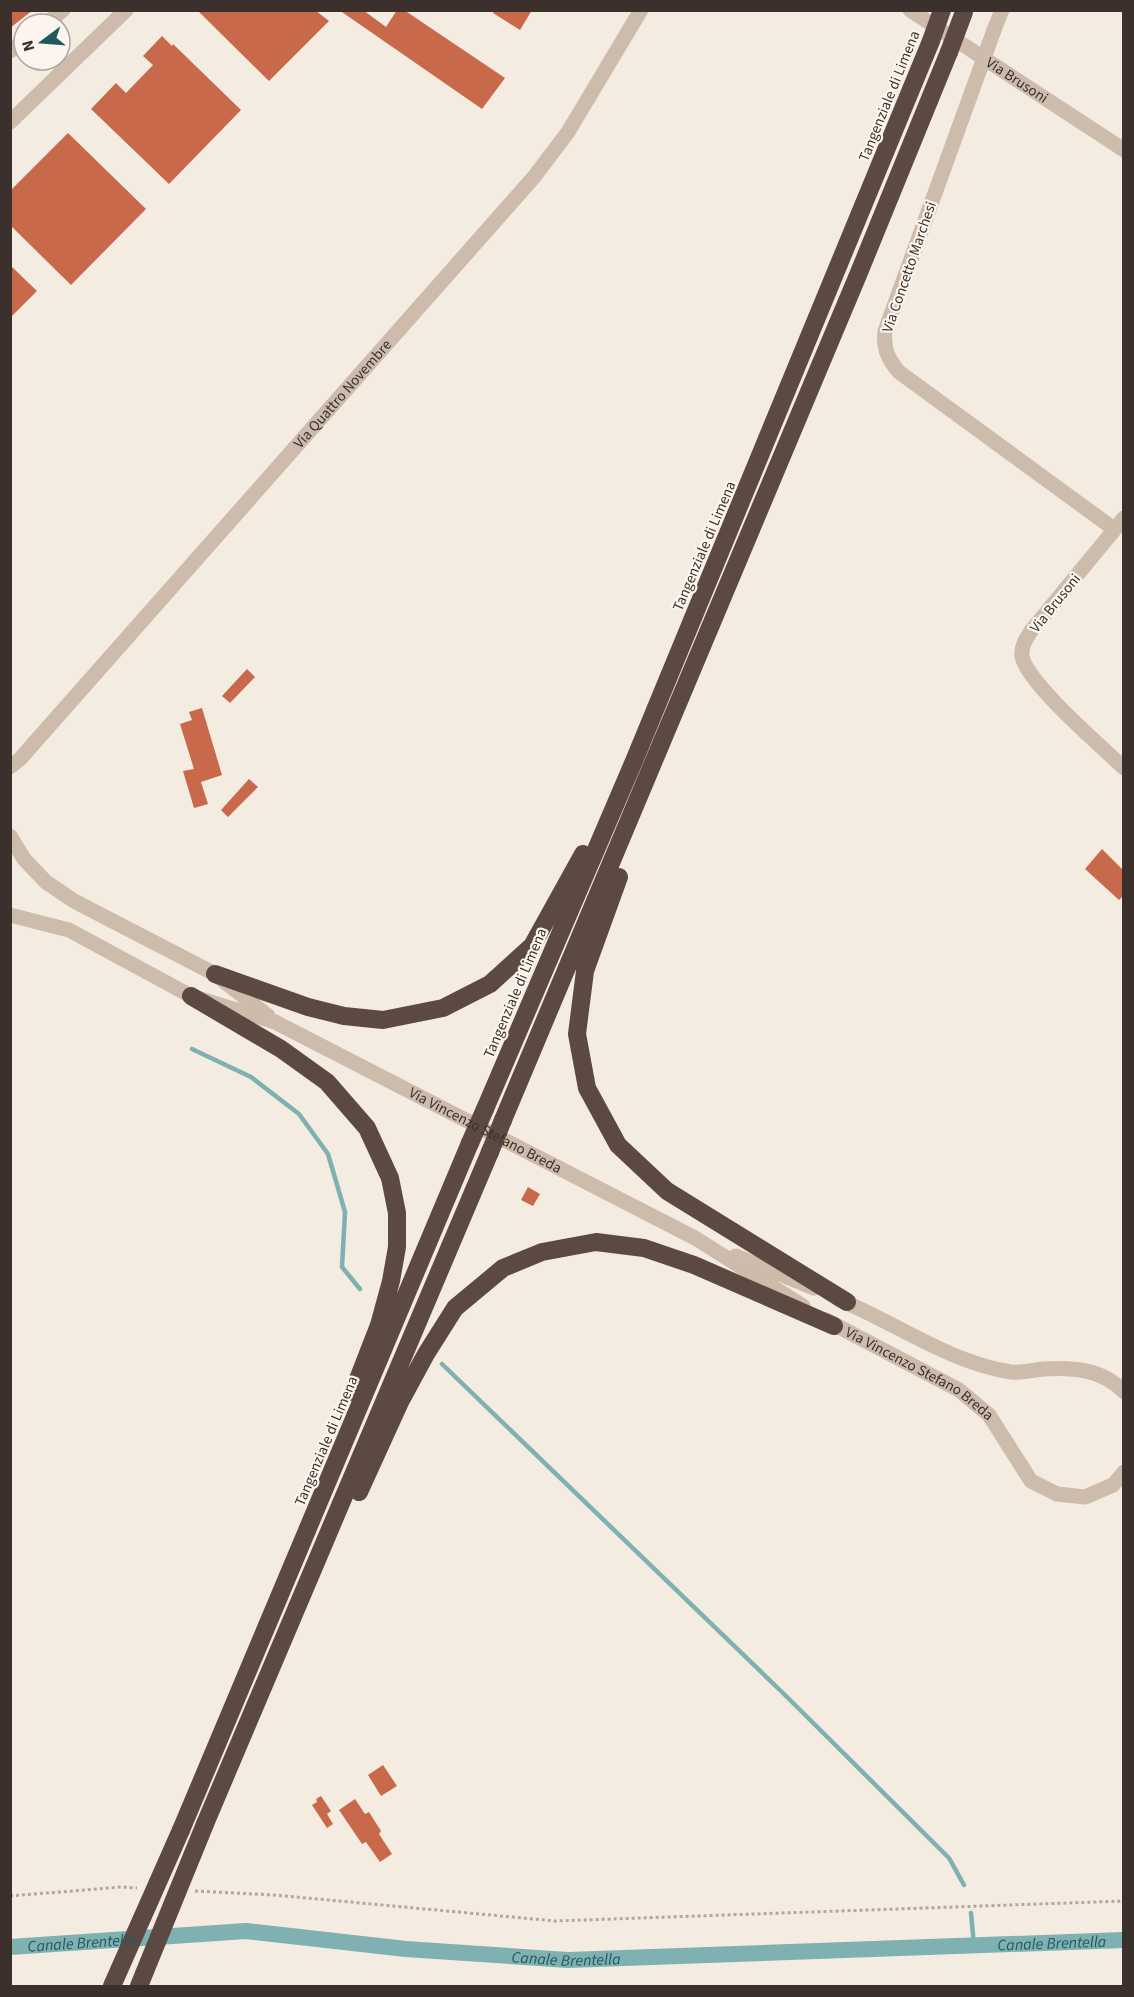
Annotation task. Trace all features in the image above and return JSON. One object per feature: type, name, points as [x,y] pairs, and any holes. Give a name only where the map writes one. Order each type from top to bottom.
[{"type":"highway","name":"Tangenziale di Limena","points":[[112,1986],[181,1830],[470,1143],[634,761],[942,10]]},
{"type":"highway","points":[[139,1986],[849,297],[964,11]]},
{"type":"highway","points":[[667,731],[643,819],[611,896],[585,971],[577,1034],[587,1088],[618,1145],[667,1191],[847,1302]]},
{"type":"highway","points":[[215,974],[308,1007],[344,1016],[383,1020],[442,1008],[490,984],[532,946],[634,761]]},
{"type":"highway","points":[[191,996],[281,1049],[327,1082],[367,1128],[390,1178],[397,1213],[397,1247],[379,1325],[315,1489],[297,1556]]},
{"type":"highway","points":[[314,1568],[355,1500],[400,1402],[431,1344],[455,1308],[503,1268],[542,1252],[596,1242],[644,1248],[694,1265],[834,1326]]},
{"type":"street","points":[[10,122],[126,10]]},
{"type":"street","name":"Via Quattro Novembre","points":[[10,774],[15,763],[534,177],[568,132],[641,10]]},
{"type":"street","name":"Via Brusoni","points":[[910,10],[1124,150]]},
{"type":"street","name":"Via Concetto Marchesi","points":[[1002,10],[885,331],[884,345],[889,360],[900,372],[1119,524]]},
{"type":"street","name":"Via Brusoni","points":[[1119,524],[1031,631],[1022,645],[1022,657],[1027,671],[1041,688],[1124,768]]},
{"type":"street","name":"Via Vincenzo Stefano Breda","points":[[10,836],[24,859],[46,882],[74,901],[215,974],[275,1022]]},
{"type":"street","name":"Via Vincenzo Stefano Breda","points":[[10,915],[69,930],[191,996],[275,1022],[695,1238],[847,1302],[940,1350],[973,1363],[1013,1372],[1049,1369],[1088,1370],[1104,1377],[1124,1392]]},
{"type":"street","name":"Via Vincenzo Stefano Breda","points":[[695,1238],[834,1326],[959,1390],[989,1415],[1031,1481],[1058,1494],[1085,1497],[1113,1485],[1124,1472]]},
{"type":"path","points":[[10,1896],[122,1887],[145,1888]]},
{"type":"path","points":[[192,1890],[274,1894],[555,1921],[1124,1901]]},
{"type":"building","points":[[10,10],[33,10],[12,12],[10,28]]},
{"type":"building","points":[[197,10],[315,10],[329,21],[269,81]]},
{"type":"building","points":[[339,10],[363,10],[386,27],[397,10],[404,10],[505,78],[482,109]]},
{"type":"building","points":[[494,10],[532,10],[520,30],[493,13]]},
{"type":"building","points":[[162,36],[241,110],[169,184],[91,109],[116,83],[126,93],[153,65],[143,56]]},
{"type":"building","points":[[68,133],[146,209],[71,285],[10,225],[10,191]]},
{"type":"building","points":[[10,265],[37,291],[10,318]]},
{"type":"building","points":[[247,669],[255,677],[230,703],[222,696]]},
{"type":"building","points":[[202,708],[222,775],[201,782],[208,804],[194,808],[183,771],[194,769],[180,724],[192,720],[189,712]]},
{"type":"building","points":[[249,779],[258,787],[228,817],[221,810]]},
{"type":"building","points":[[1102,849],[1124,871],[1124,895],[1119,900],[1085,869]]},
{"type":"building","points":[[528,1187],[540,1194],[533,1206],[521,1200]]},
{"type":"building","points":[[383,1765],[397,1786],[381,1796],[368,1775]]},
{"type":"building","points":[[321,1796],[331,1811],[327,1814],[333,1824],[327,1828],[312,1805]]},
{"type":"building","points":[[355,1799],[365,1814],[369,1812],[392,1854],[380,1862],[366,1842],[362,1844],[339,1810]]},
{"type":"waterway","points":[[192,1049],[251,1077],[299,1114],[328,1154],[345,1212],[342,1267],[360,1289]]},
{"type":"waterway","points":[[442,1364],[784,1694],[949,1858],[964,1885]]},
{"type":"waterway","points":[[971,1913],[974,1945]]},
{"type":"waterway","name":"Canale Brentella","points":[[10,1947],[246,1931],[406,1949],[568,1960],[1124,1940]]}]
